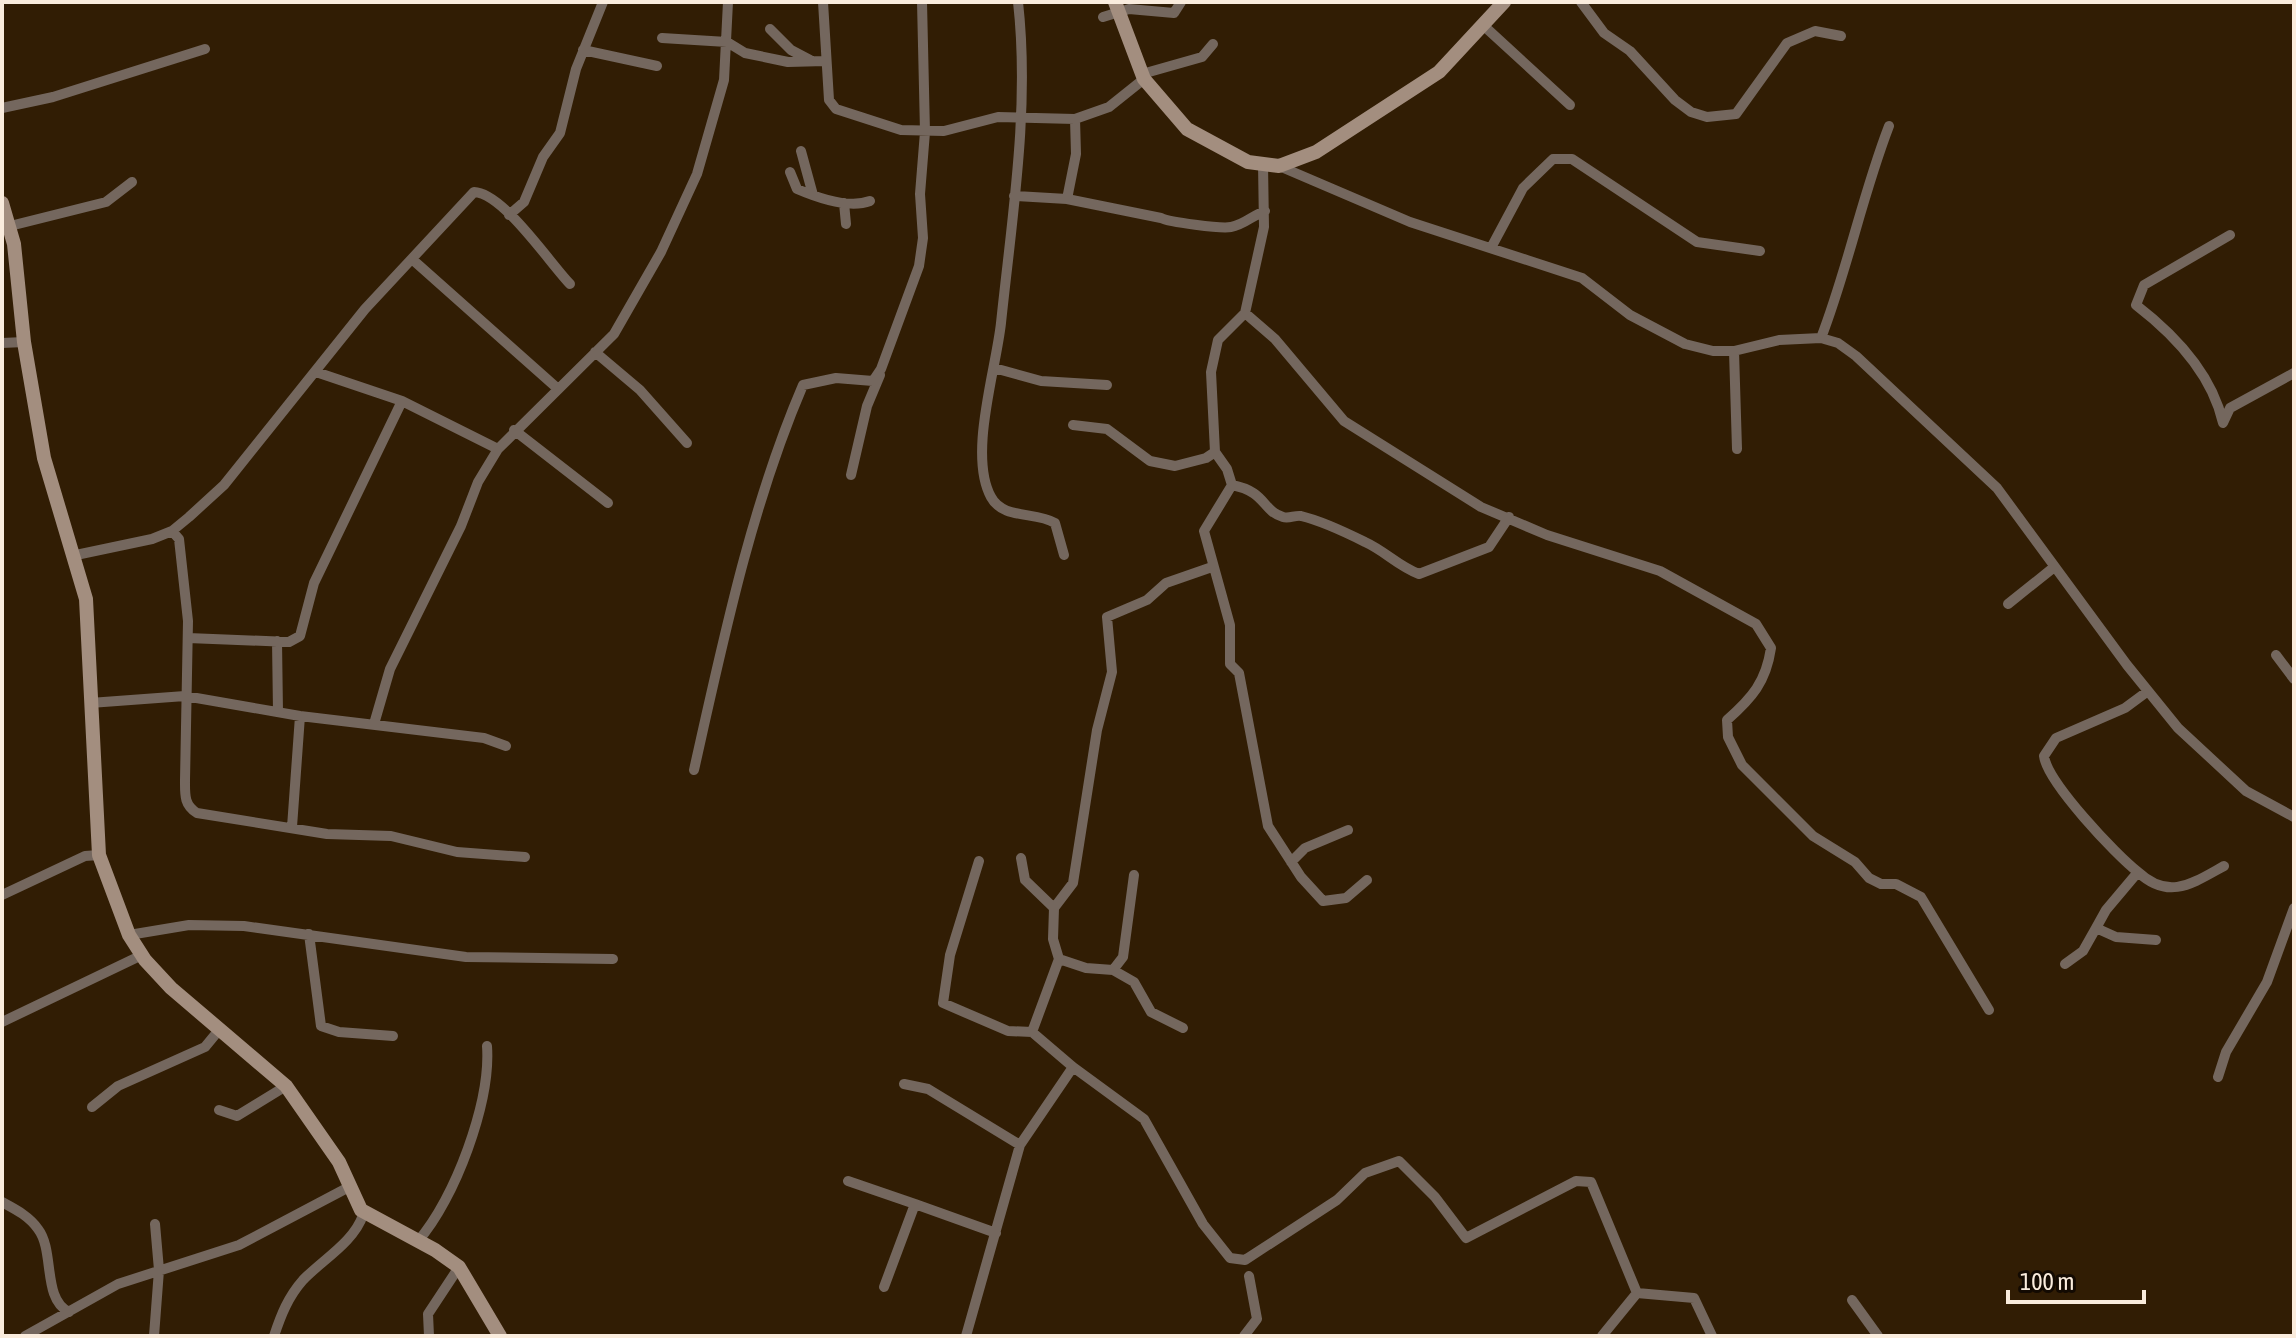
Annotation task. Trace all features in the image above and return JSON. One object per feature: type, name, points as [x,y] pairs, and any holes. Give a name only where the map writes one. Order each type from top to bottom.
[{"type":"street","points":[[509,215],[524,202],[543,157],[560,133],[583,50],[603,2]]},
{"type":"street","points":[[374,724],[390,669],[461,526],[478,482],[498,449],[614,334],[635,301],[697,174],[724,80],[728,2]]},
{"type":"street","points":[[823,2],[829,100],[836,109],[901,130],[925,132],[998,117],[1075,119],[1109,107],[1143,77],[1202,57],[1213,44]]},
{"type":"street","points":[[851,475],[867,406],[919,266],[923,238],[920,194],[925,132],[922,2]]},
{"type":"street","points":[[1018,2],[1024,82],[1014,196],[981,469],[992,500],[1008,511],[1045,517],[1055,523],[1064,555]]},
{"type":"street","points":[[1181,2],[1174,13],[1167,15],[1148,9],[1112,10],[1143,77],[1187,129],[1224,151],[1279,166],[1410,222],[1492,246],[1582,278],[1630,315],[1685,344],[1713,351],[1734,351],[1779,340],[1821,338],[1838,343],[1856,356],[1997,488],[2053,568],[2178,728],[2246,791],[2294,817]]},
{"type":"street","points":[[1279,166],[1316,152],[1439,72],[1504,2]]},
{"type":"street","points":[[1581,2],[1604,33],[1630,51],[1675,100],[1691,112],[1707,117],[1736,114],[1787,43],[1815,31],[1841,36]]},
{"type":"street","points":[[1484,26],[1570,105]]},
{"type":"street","points":[[770,29],[791,50],[810,60]]},
{"type":"street","points":[[662,38],[727,42],[745,53],[788,62],[825,61]]},
{"type":"street","points":[[2,108],[53,97],[205,49]]},
{"type":"street","points":[[583,50],[657,66]]},
{"type":"street","points":[[1067,199],[1076,154],[1075,119]]},
{"type":"street","points":[[1821,338],[1889,126]]},
{"type":"street","points":[[801,151],[813,195]]},
{"type":"street","points":[[1492,246],[1523,188],[1553,159],[1572,159],[1697,242],[1760,251]]},
{"type":"street","points":[[1263,164],[1265,211],[1258,262],[1245,313],[1218,340],[1211,372],[1215,452],[1227,469],[1232,485],[1204,531],[1230,625],[1230,664],[1239,673],[1268,826],[1291,862],[1323,901],[1346,898],[1367,880]]},
{"type":"street","points":[[790,172],[797,189],[813,195],[844,203],[870,201]]},
{"type":"street","points":[[10,226],[106,202],[132,182]]},
{"type":"street","points":[[76,555],[152,539],[172,531],[224,485],[365,309],[474,192],[492,197],[570,284]]},
{"type":"street","points":[[1014,196],[1067,199],[1161,218],[1172,224],[1196,222],[1214,227],[1246,223],[1265,211]]},
{"type":"street","points":[[2,203],[10,226],[24,342],[44,458],[76,555],[86,599],[99,855],[129,935],[142,955],[171,988],[286,1086],[339,1162],[363,1215],[355,1232],[300,1283],[282,1310],[277,1335]]},
{"type":"street","points":[[844,203],[846,224]]},
{"type":"street","points":[[2230,235],[2144,285],[2136,305],[2170,331],[2217,398],[2223,423],[2230,408],[2294,373]]},
{"type":"street","points":[[413,260],[557,388]]},
{"type":"street","points":[[1245,313],[1275,339],[1344,421],[1481,507],[1547,535],[1660,571],[1756,624],[1771,648],[1768,668],[1758,692],[1727,720],[1728,737],[1742,765],[1813,836],[1855,862],[1869,878],[1881,884],[1896,884],[1921,897],[1989,1010]]},
{"type":"street","points":[[2,343],[24,342]]},
{"type":"street","points":[[1734,351],[1737,449]]},
{"type":"street","points":[[595,352],[661,411],[687,443]]},
{"type":"street","points":[[994,368],[1041,381],[1107,385]]},
{"type":"street","points":[[694,770],[749,550],[784,428],[797,397],[803,385],[836,378],[873,381],[881,369]]},
{"type":"street","points":[[316,372],[402,401],[498,449]]},
{"type":"street","points":[[188,638],[289,642],[300,636],[314,583],[402,401]]},
{"type":"street","points":[[1073,425],[1107,429],[1135,446],[1150,461],[1175,466],[1206,458],[1215,452]]},
{"type":"street","points":[[514,430],[608,503]]},
{"type":"street","points":[[1232,485],[1254,489],[1274,512],[1285,518],[1299,515],[1363,541],[1383,551],[1400,567],[1419,574],[1489,547],[1509,517]]},
{"type":"street","points":[[172,531],[180,547],[188,638],[186,801],[190,808],[197,813],[327,834],[391,836],[457,852],[525,857]]},
{"type":"street","points":[[1032,1032],[1059,959],[1053,939],[1054,908],[1073,883],[1097,730],[1112,672],[1107,617],[1147,600],[1166,583],[1212,567]]},
{"type":"street","points":[[2008,604],[2053,568]]},
{"type":"street","points":[[277,641],[278,712]]},
{"type":"street","points":[[2276,655],[2294,679]]},
{"type":"street","points":[[2148,691],[2125,708],[2056,738],[2044,756],[2050,776],[2068,801],[2152,885],[2173,888],[2202,880],[2224,866]]},
{"type":"street","points":[[90,703],[185,696],[300,716],[484,738],[506,746]]},
{"type":"street","points":[[292,827],[300,716]]},
{"type":"street","points":[[1291,862],[1305,848],[1348,830]]},
{"type":"street","points":[[2,895],[85,856],[99,855]]},
{"type":"street","points":[[1021,858],[1025,880],[1054,908]]},
{"type":"street","points":[[979,861],[950,955],[943,1003],[1008,1031],[1032,1032],[1073,1067],[1144,1119],[1203,1224],[1230,1258],[1245,1260],[1337,1200],[1365,1173],[1399,1161],[1435,1197],[1466,1238],[1576,1181],[1591,1182],[1637,1293]]},
{"type":"street","points":[[2065,964],[2083,951],[2106,910],[2138,872]]},
{"type":"street","points":[[1113,970],[1123,957],[1134,875]]},
{"type":"street","points":[[2218,1077],[2226,1052],[2267,982],[2294,908]]},
{"type":"street","points":[[129,935],[189,925],[244,926],[466,957],[613,959]]},
{"type":"street","points":[[2096,928],[2116,937],[2156,940]]},
{"type":"street","points":[[309,934],[321,1026],[339,1032],[393,1036]]},
{"type":"street","points":[[2,1022],[142,955]]},
{"type":"street","points":[[1059,959],[1086,968],[1113,970],[1134,982],[1151,1012],[1183,1028]]},
{"type":"street","points":[[92,1107],[118,1086],[205,1047],[219,1030]]},
{"type":"street","points":[[418,1241],[431,1226],[465,1154],[487,1072],[487,1046]]},
{"type":"street","points":[[966,1336],[1020,1145],[1073,1067]]},
{"type":"street","points":[[904,1084],[928,1089],[1020,1145]]},
{"type":"street","points":[[219,1110],[237,1116],[286,1086]]},
{"type":"street","points":[[848,1181],[996,1233]]},
{"type":"street","points":[[25,1336],[118,1284],[239,1245],[349,1187]]},
{"type":"street","points":[[2,1202],[23,1213],[43,1237],[55,1294],[59,1304],[69,1312]]},
{"type":"street","points":[[884,1287],[915,1204]]},
{"type":"street","points":[[361,1210],[459,1267],[500,1336]]},
{"type":"street","points":[[154,1336],[159,1270],[155,1224]]},
{"type":"street","points":[[429,1336],[428,1314],[459,1267]]},
{"type":"street","points":[[1244,1336],[1257,1319],[1249,1276]]},
{"type":"street","points":[[1602,1336],[1637,1293]]},
{"type":"street","points":[[1637,1293],[1694,1298],[1712,1336]]},
{"type":"street","points":[[1852,1300],[1878,1336]]}]
